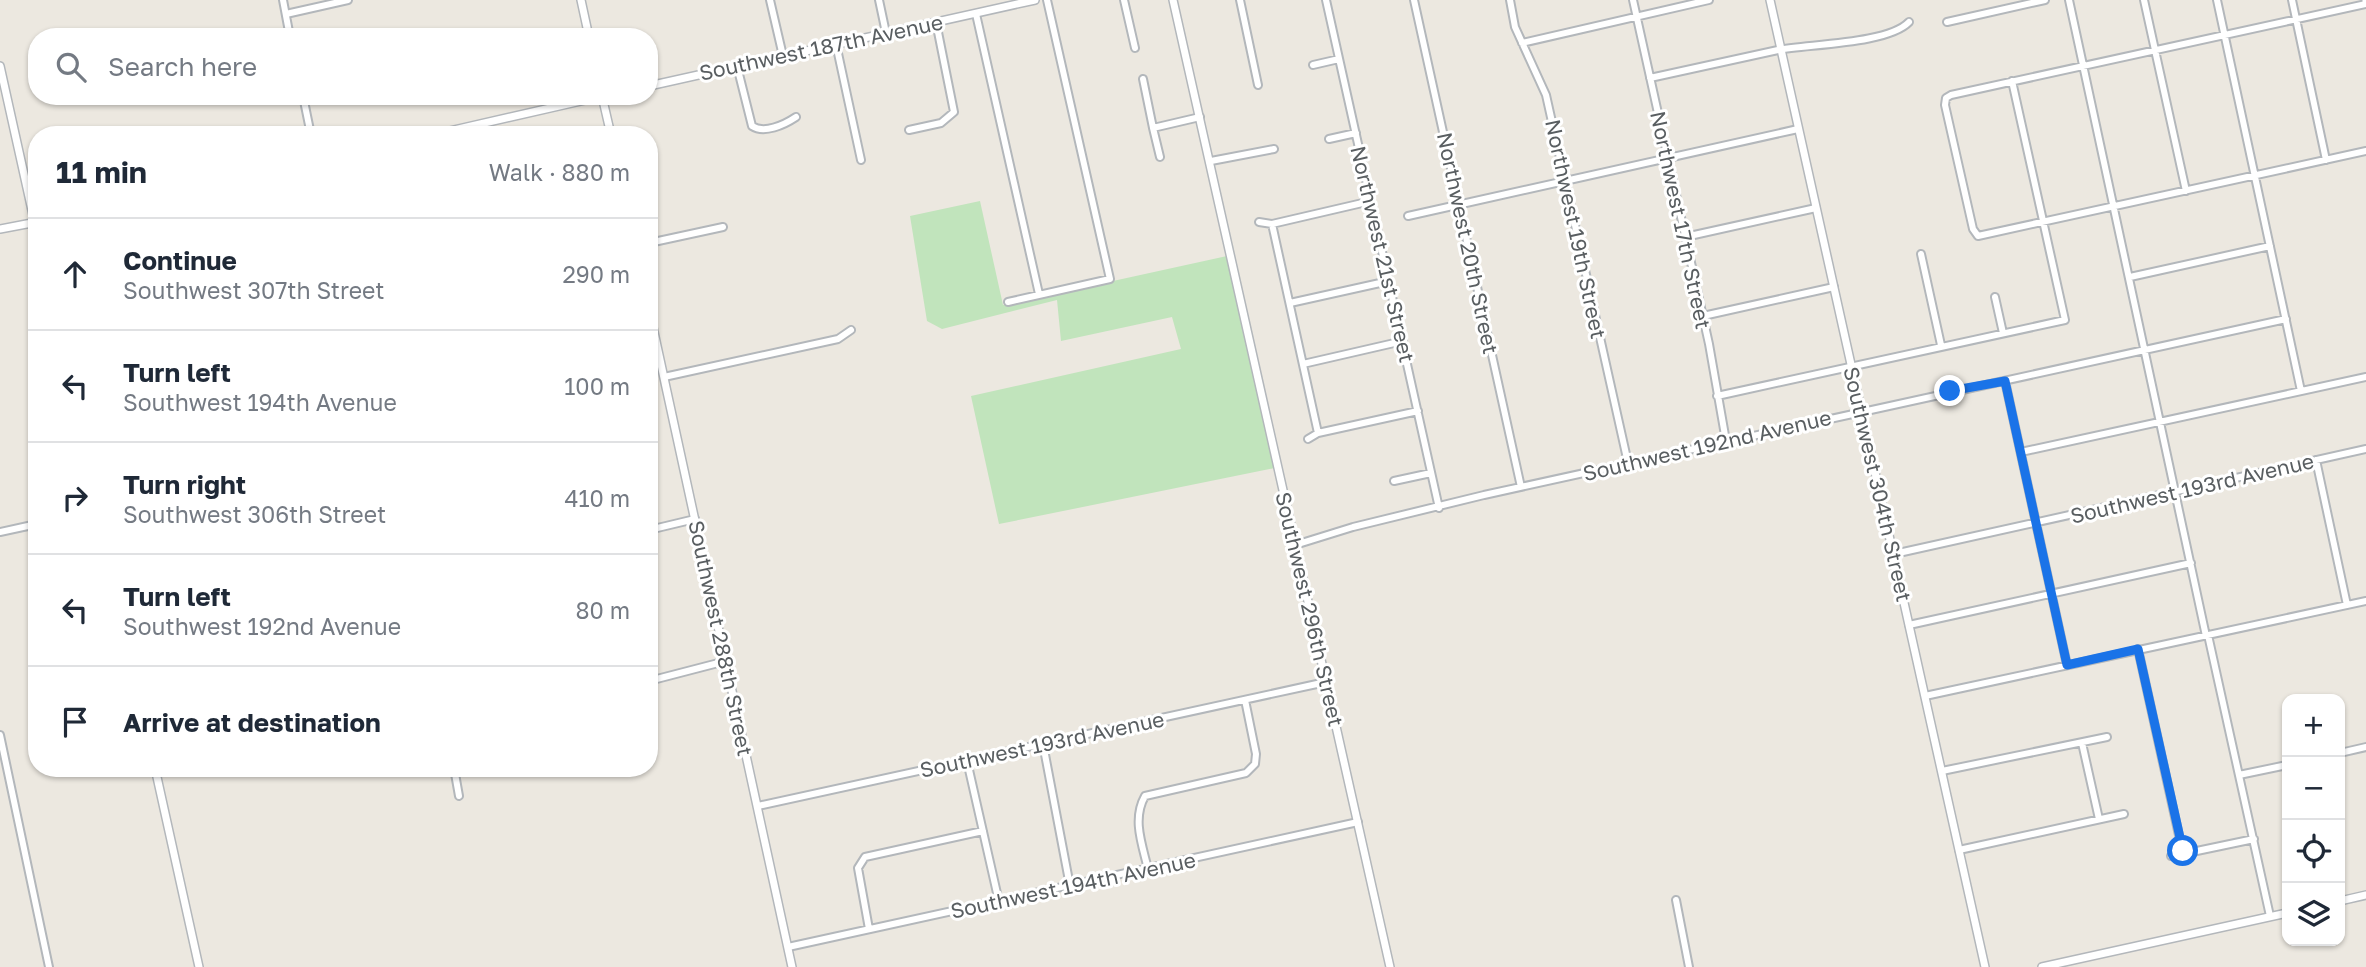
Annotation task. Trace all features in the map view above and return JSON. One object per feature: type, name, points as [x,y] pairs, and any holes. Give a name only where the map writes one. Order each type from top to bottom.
[{"type":"street","points":[[283,0],[288,28]]},
{"type":"street","points":[[286,14],[348,0]]},
{"type":"street","points":[[581,0],[587,28]]},
{"type":"street","points":[[770,0],[783,56]]},
{"type":"street","points":[[879,0],[886,33]]},
{"type":"street","name":"Southwest 187th Avenue","points":[[658,84],[1035,0]]},
{"type":"street","points":[[1007,302],[1110,279],[1047,0]]},
{"type":"street","points":[[1124,0],[1135,48]]},
{"type":"street","name":"Southwest 296th Street","points":[[1173,0],[1390,967]]},
{"type":"street","points":[[1240,0],[1258,85]]},
{"type":"street","name":"Northwest 21st Street","points":[[1326,0],[1439,508]]},
{"type":"street","name":"Northwest 20th Street","points":[[1414,0],[1521,487]]},
{"type":"street","name":"Northwest 19th Street","points":[[1510,0],[1522,43],[1546,95],[1628,463]]},
{"type":"street","name":"Northwest 17th Street","points":[[1633,0],[1703,316],[1726,441]]},
{"type":"street","points":[[1522,43],[1709,0]]},
{"type":"street","name":"Southwest 304th Street","points":[[1770,0],[1986,967]]},
{"type":"street","points":[[1947,22],[2045,0]]},
{"type":"street","points":[[2068,0],[2270,916]]},
{"type":"street","points":[[2144,0],[2186,191]]},
{"type":"street","points":[[2217,0],[2301,391]]},
{"type":"street","points":[[2292,0],[2326,160]]},
{"type":"street","points":[[2366,2],[2012,81],[1946,98],[1945,105],[1973,229],[1978,236],[2366,151]]},
{"type":"street","points":[[976,13],[1039,294]]},
{"type":"street","points":[[909,130],[945,121],[952,116],[954,107],[936,22]]},
{"type":"street","points":[[1650,78],[1781,50],[1817,48],[1882,34],[1903,28],[1909,22]]},
{"type":"street","points":[[836,44],[862,160]]},
{"type":"street","points":[[1313,65],[1339,59]]},
{"type":"street","points":[[0,66],[28,187]]},
{"type":"street","points":[[737,66],[752,126],[762,130],[784,124],[796,117]]},
{"type":"street","points":[[1143,79],[1160,157]]},
{"type":"street","points":[[1717,396],[2065,320],[2012,81]]},
{"type":"street","points":[[305,105],[309,126]]},
{"type":"street","points":[[471,126],[564,105]]},
{"type":"street","points":[[605,105],[609,126]]},
{"type":"street","points":[[1153,128],[1200,117]]},
{"type":"street","points":[[1408,216],[1798,129]]},
{"type":"street","points":[[1329,139],[1356,133]]},
{"type":"street","points":[[1210,161],[1274,149]]},
{"type":"street","points":[[1259,222],[1272,224],[1371,201]]},
{"type":"street","points":[[1685,237],[1816,208]]},
{"type":"street","points":[[0,229],[28,224]]},
{"type":"street","points":[[1272,224],[1318,433]]},
{"type":"street","points":[[658,241],[723,227]]},
{"type":"street","points":[[2130,277],[2270,246]]},
{"type":"street","points":[[1921,254],[1941,345]]},
{"type":"street","points":[[1290,303],[1389,282]]},
{"type":"street","points":[[1703,316],[1834,287]]},
{"type":"street","points":[[1995,298],[2003,333]]},
{"type":"street","name":"Southwest 192nd Avenue","points":[[1295,545],[1353,527],[1521,487],[2286,319]]},
{"type":"street","points":[[664,377],[838,339],[851,330]]},
{"type":"street","points":[[1303,364],[1403,341]]},
{"type":"street","name":"Southwest 288th Street","points":[[658,350],[792,967]]},
{"type":"street","points":[[2021,452],[2366,377]]},
{"type":"street","points":[[2005,381],[2067,665]]},
{"type":"street","points":[[1308,439],[1318,433],[1418,411]]},
{"type":"street","name":"Southwest 193rd Avenue","points":[[1894,554],[2366,449]]},
{"type":"street","points":[[2316,460],[2347,605]]},
{"type":"street","points":[[1394,481],[1431,473]]},
{"type":"street","points":[[658,528],[695,519]]},
{"type":"street","points":[[0,532],[28,526]]},
{"type":"street","points":[[1909,625],[2191,563]]},
{"type":"street","points":[[1925,696],[2366,601]]},
{"type":"street","points":[[2138,649],[2182,849]]},
{"type":"street","points":[[658,679],[726,661]]},
{"type":"street","name":"Southwest 193rd Avenue","points":[[758,806],[1326,682]]},
{"type":"street","points":[[1148,869],[1137,822],[1139,808],[1145,796],[1245,773],[1255,764],[1245,700]]},
{"type":"street","points":[[0,735],[49,967]]},
{"type":"street","points":[[1942,771],[2107,737]]},
{"type":"street","points":[[2082,743],[2099,819]]},
{"type":"street","points":[[1042,744],[1070,886]]},
{"type":"street","points":[[2345,752],[2366,747]]},
{"type":"street","points":[[967,761],[999,902]]},
{"type":"street","points":[[2239,775],[2282,766]]},
{"type":"street","points":[[157,777],[199,967]]},
{"type":"street","points":[[456,777],[459,796]]},
{"type":"street","points":[[1959,850],[2124,814]]},
{"type":"street","name":"Southwest 194th Avenue","points":[[788,947],[1358,822]]},
{"type":"street","points":[[869,929],[858,868],[865,857],[983,831]]},
{"type":"street","points":[[2171,856],[2182,849],[2194,852],[2254,839]]},
{"type":"street","points":[[2345,900],[2366,895]]},
{"type":"street","points":[[1676,900],[1689,967]]},
{"type":"street","points":[[2042,967],[2282,914]]},
{"type":"green space","points":[[980,201],[1003,305],[1227,256],[1275,468],[999,524],[971,396],[1181,349],[1172,317],[1061,341],[1057,300],[942,329],[927,321],[910,216]]},
{"type":"route","points":[[1950,391],[2005,381],[2067,665],[2138,649],[2183,851]]}]
